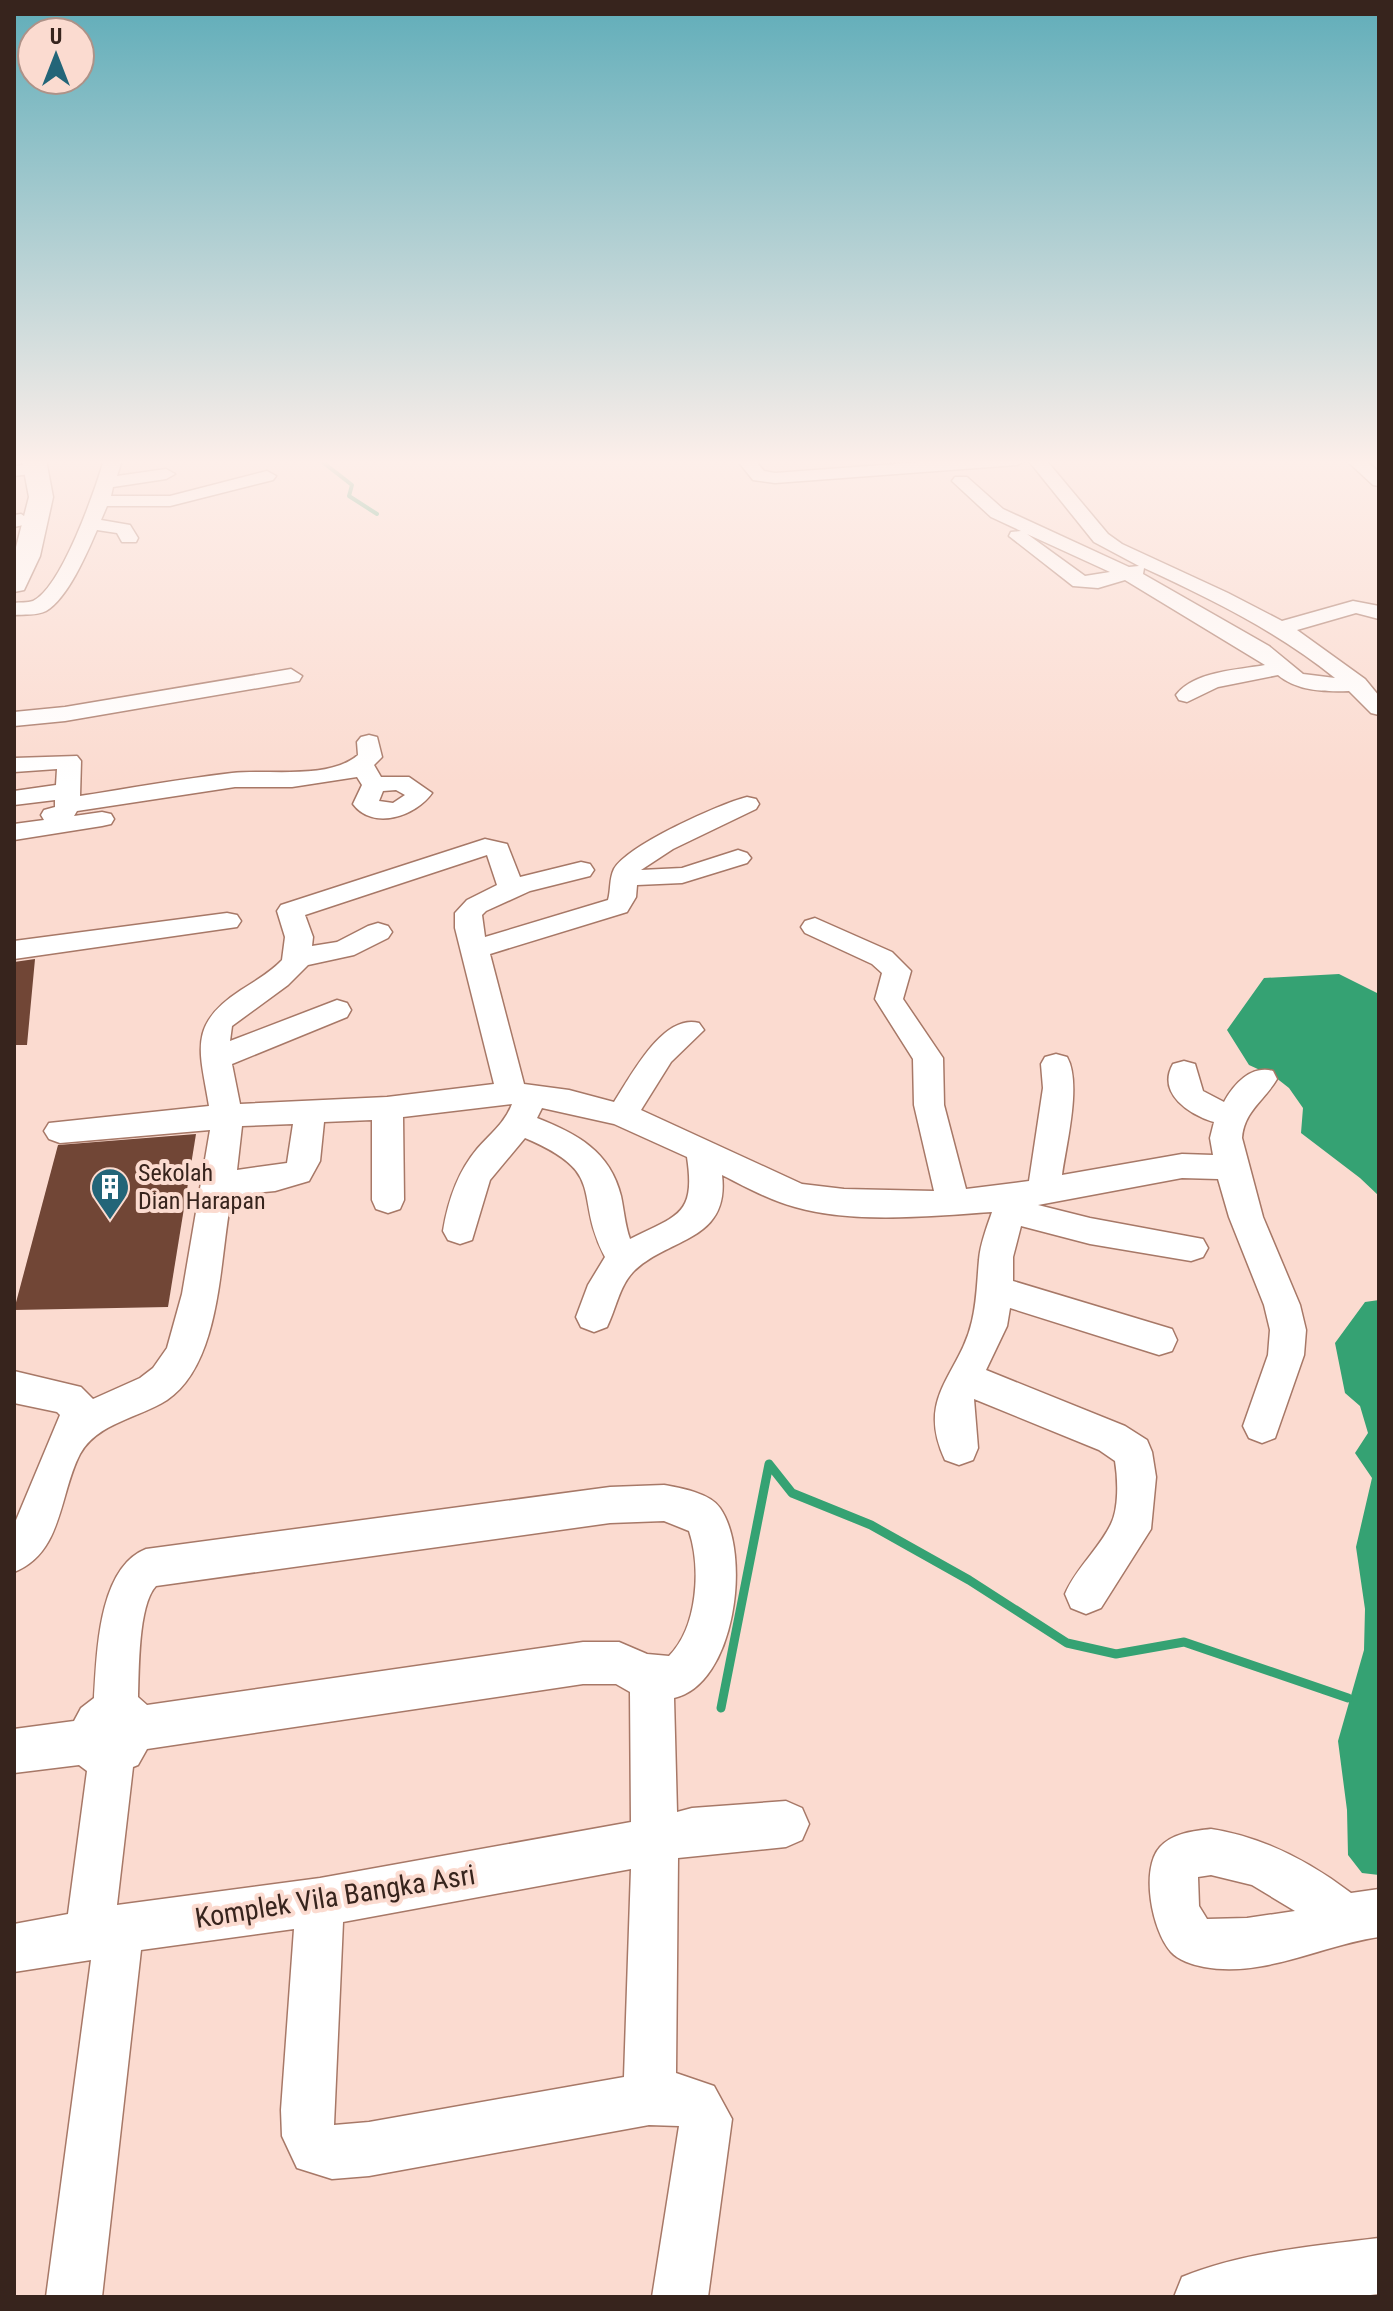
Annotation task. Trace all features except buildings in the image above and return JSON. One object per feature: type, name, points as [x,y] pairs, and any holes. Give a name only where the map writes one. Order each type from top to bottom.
[{"type":"street","points":[[14,609],[30,609],[44,603],[68,568]]},
{"type":"street","points":[[1061,568],[1080,582],[1098,582],[1147,568]]},
{"type":"street","points":[[1116,568],[1261,651],[1296,679],[1357,684]]},
{"type":"street","points":[[1158,568],[1280,628],[1357,684],[1379,708]]},
{"type":"street","points":[[1280,628],[1327,617],[1353,607],[1364,607],[1379,613]]},
{"type":"street","points":[[1187,695],[1211,682],[1283,668]]},
{"type":"street","points":[[14,719],[65,714],[291,676]]},
{"type":"street","points":[[14,765],[67,760],[70,765],[65,811],[14,821]]},
{"type":"street","points":[[14,798],[68,798],[235,780],[292,780],[355,770],[368,764]]},
{"type":"street","points":[[14,832],[215,801]]},
{"type":"street","points":[[477,949],[618,906],[624,897],[625,875],[654,849],[747,804]]},
{"type":"street","points":[[14,1553],[31,1537],[69,1438],[78,1429],[145,1393],[175,1368],[198,1314],[218,1184],[226,1116],[217,1058],[219,1024],[285,974],[298,958],[299,937],[290,911],[477,848],[497,848],[512,891]]},
{"type":"street","points":[[625,875],[668,880],[738,858]]},
{"type":"street","points":[[581,870],[536,880],[469,911],[469,928],[521,1103],[595,1169],[604,1193],[612,1241],[625,1259]]},
{"type":"street","points":[[14,950],[227,921]]},
{"type":"street","points":[[815,927],[882,958],[897,971],[889,999],[928,1058],[929,1105],[953,1203]]},
{"type":"street","points":[[298,958],[344,949],[378,932]]},
{"type":"street","points":[[217,1058],[337,1010]]},
{"type":"street","points":[[622,1115],[660,1055],[689,1030]]},
{"type":"street","points":[[1044,1190],[1058,1088],[1056,1064]]},
{"type":"street","points":[[1184,1072],[1187,1092],[1193,1101],[1233,1116]]},
{"type":"street","points":[[1262,1079],[1245,1095],[1227,1128],[1231,1167],[1246,1217],[1268,1268],[1288,1330],[1286,1355],[1262,1426]]},
{"type":"street","points":[[460,1231],[468,1194],[521,1103]]},
{"type":"street","points":[[60,1131],[226,1116],[521,1103],[622,1115],[661,1130],[702,1153],[799,1196],[871,1204],[1005,1204],[1044,1190],[1182,1166],[1231,1167]]},
{"type":"street","points":[[387,1108],[388,1200]]},
{"type":"street","points":[[218,1184],[275,1179],[298,1172],[304,1161],[310,1112]]},
{"type":"street","points":[[594,1317],[605,1287],[625,1259],[673,1233],[705,1204],[707,1188],[702,1153]]},
{"type":"street","points":[[1005,1204],[1043,1220],[1191,1248]]},
{"type":"street","points":[[959,1448],[954,1408],[964,1378],[989,1326],[1005,1204]]},
{"type":"street","points":[[996,1290],[1159,1340]]},
{"type":"street","points":[[964,1378],[1112,1438],[1133,1452],[1137,1477],[1131,1529],[1086,1594]]},
{"type":"street","points":[[14,1387],[68,1398],[79,1410],[78,1429]]},
{"type":"street","points":[[14,1751],[112,1734],[583,1663],[619,1663],[652,1678],[680,1675],[697,1654],[713,1607],[717,1565],[714,1539],[705,1519],[684,1507],[647,1503],[531,1513],[146,1568],[133,1578],[119,1649],[112,1734],[104,1932],[74,2297]]},
{"type":"street","points":[[649,2099],[655,1841],[652,1678]]},
{"type":"street","name":"Komplek Vila Bangka Asri","points":[[14,1948],[104,1932],[320,1902],[655,1841],[692,1831],[786,1824]]},
{"type":"street","points":[[320,1902],[307,2110],[308,2136],[316,2149],[332,2152],[369,2149],[649,2099],[675,2099],[696,2104],[706,2119],[680,2297]]},
{"type":"street","points":[[1202,2297],[1306,2275],[1379,2266]]},
{"type":"shaded area","points":[[1339,974],[1379,994],[1379,1196],[1301,1133],[1303,1108],[1289,1088],[1275,1077],[1249,1065],[1227,1030],[1264,978]]},
{"type":"shaded area","points":[[1379,1300],[1379,1875],[1362,1873],[1348,1855],[1347,1810],[1338,1741],[1364,1650],[1365,1609],[1356,1547],[1372,1478],[1355,1453],[1368,1433],[1360,1406],[1345,1393],[1335,1343],[1365,1302]]},
{"type":"waterway","points":[[721,1708],[769,1464],[792,1493],[871,1525],[969,1580],[1067,1643],[1116,1654],[1184,1642],[1348,1698]]},
{"type":"place","name":"Sekolah Dian Harapan","points":[[110,1221]]}]
